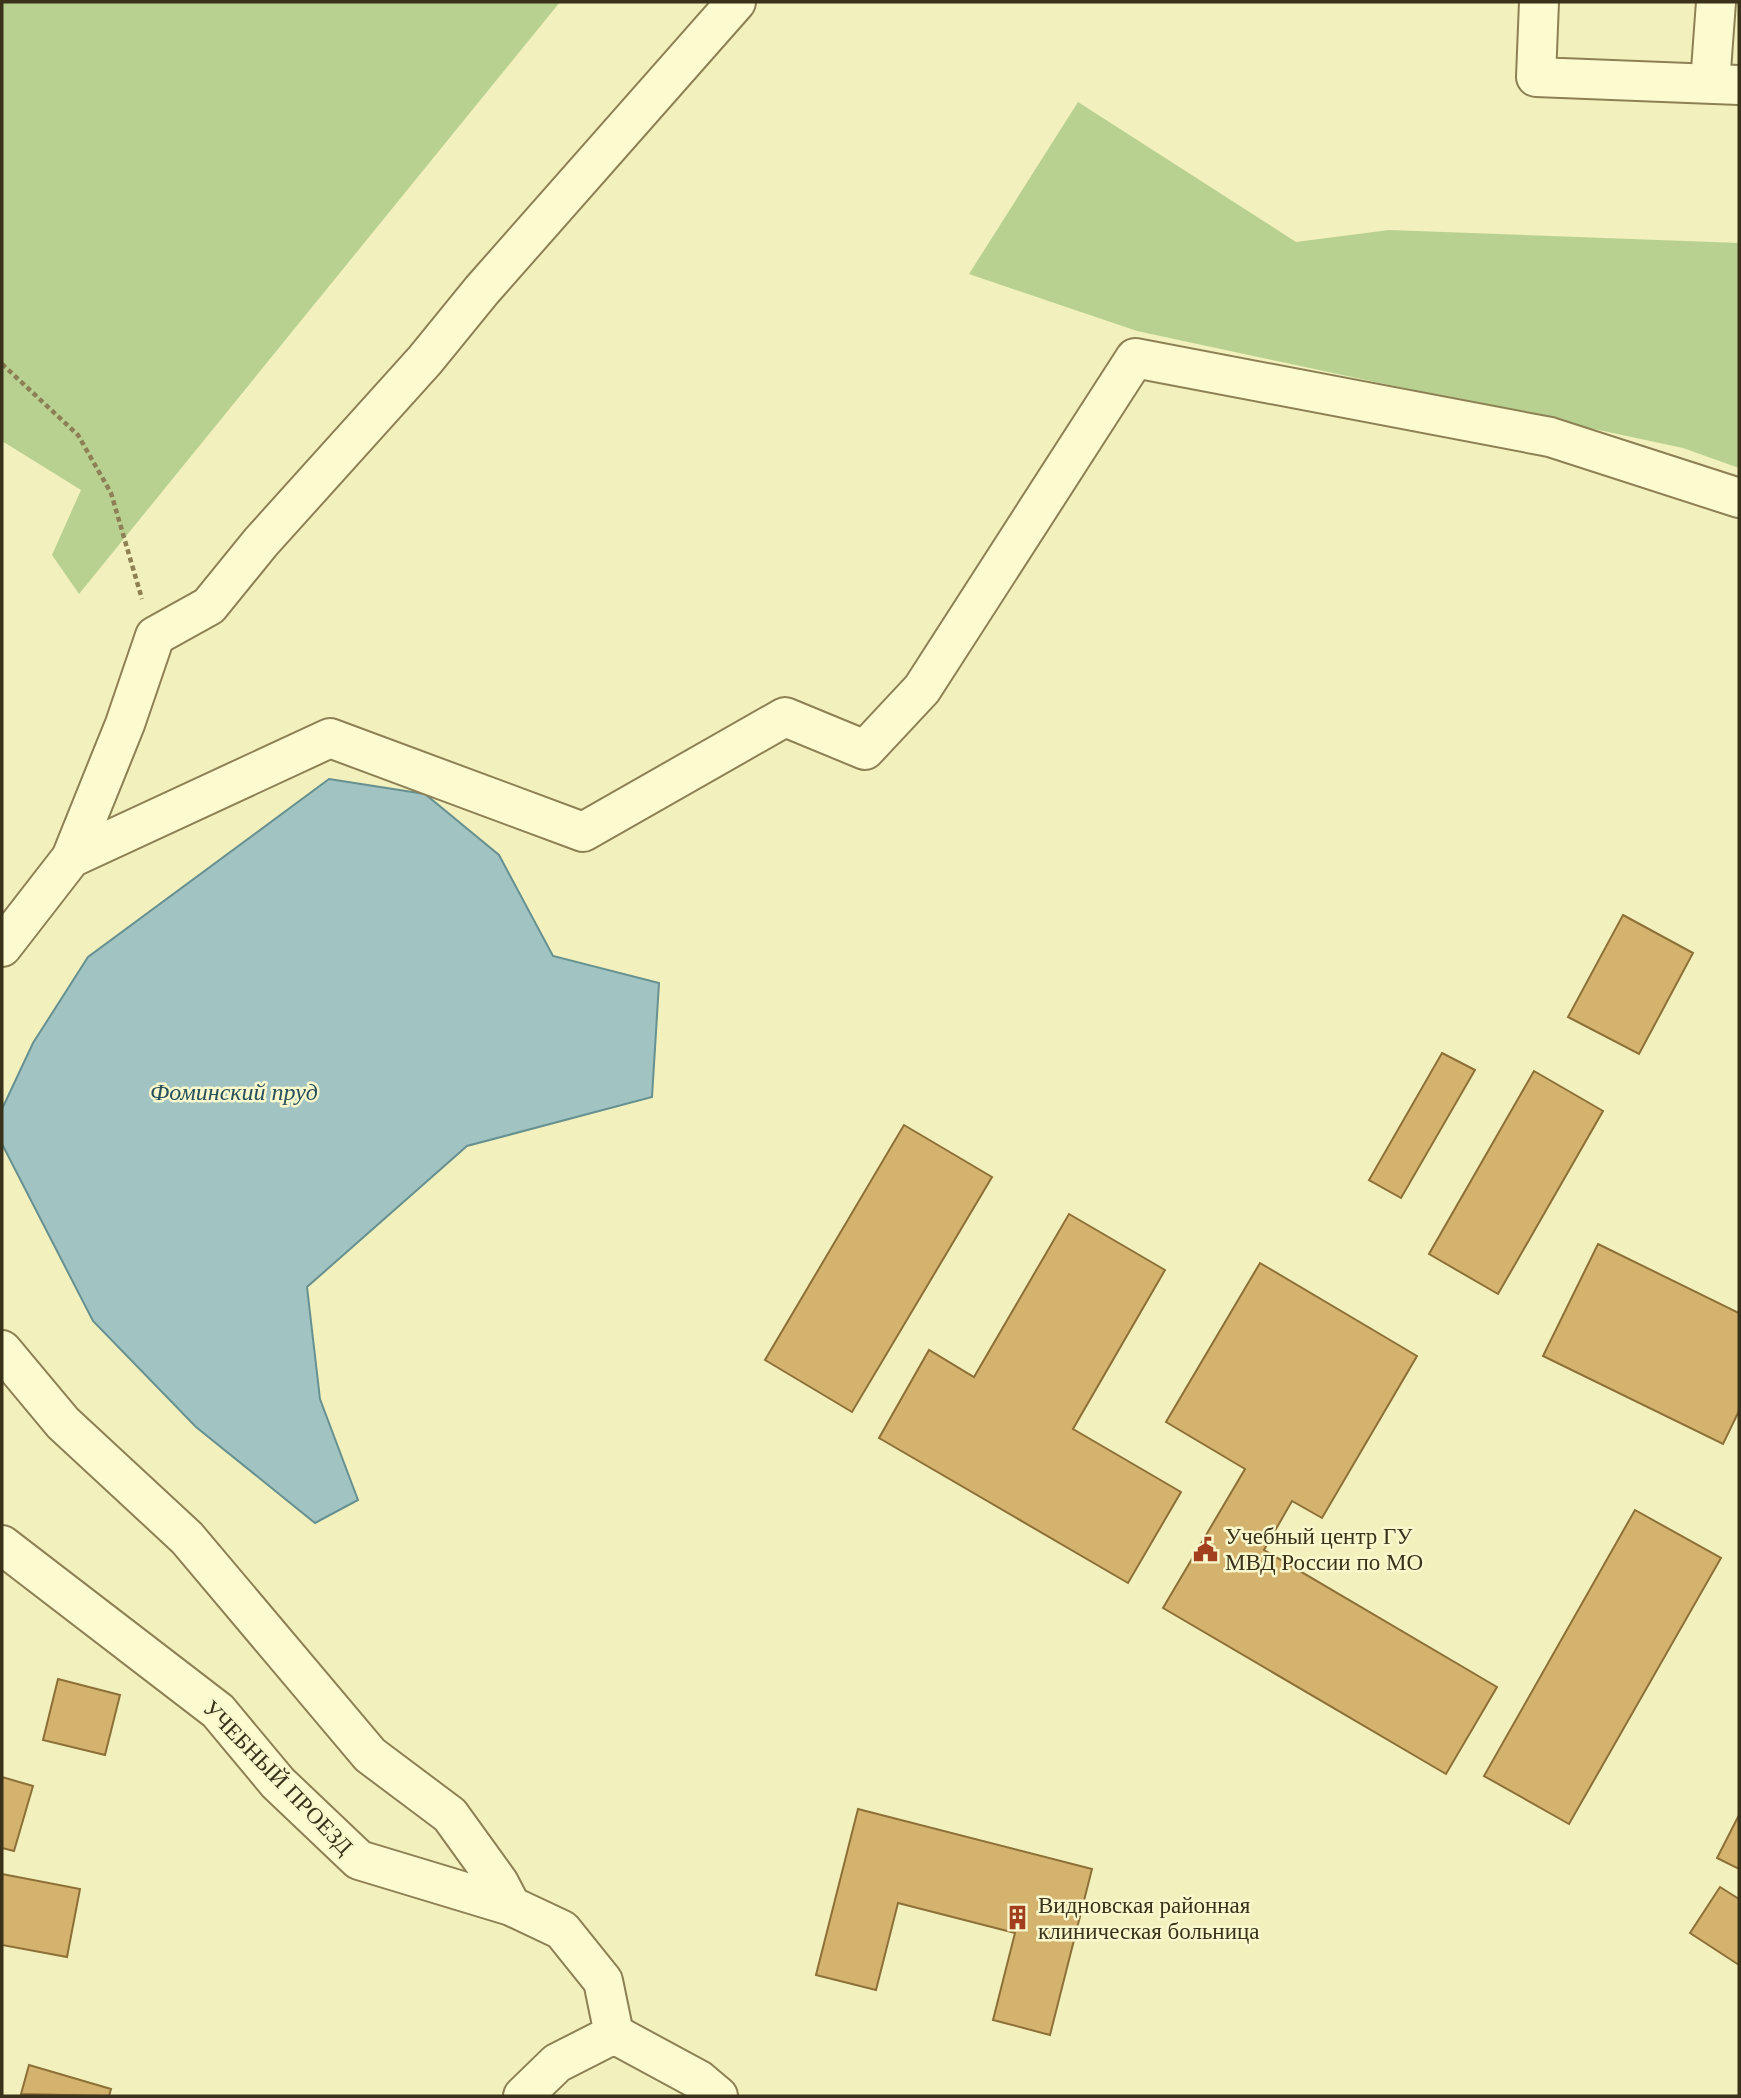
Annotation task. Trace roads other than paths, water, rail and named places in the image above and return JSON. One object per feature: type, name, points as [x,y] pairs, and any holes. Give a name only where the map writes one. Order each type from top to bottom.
[{"type":"street","points":[[2,947],[71,858],[125,724],[155,636],[209,606],[261,542],[425,360],[482,289],[736,2]]},
{"type":"street","points":[[1539,2],[1536,76],[1725,85],[1716,2]]},
{"type":"street","points":[[71,858],[330,738],[583,832],[785,717],[864,750],[922,689],[1135,358],[1550,437],[1739,498]]},
{"type":"street","points":[[2,1350],[63,1423],[187,1538],[370,1755],[450,1815],[499,1882],[511,1906]]},
{"type":"street","name":"УЧЕБНЫЙ ПРОЕЗД","points":[[2,1545],[218,1711],[278,1783],[359,1860],[511,1906],[562,1930],[603,1981],[614,2034]]},
{"type":"street","points":[[523,2096],[557,2063],[614,2034],[699,2080],[718,2096]]},
{"type":"water","name":"Фоминский пруд","points":[[329,779],[425,794],[499,855],[553,956],[659,983],[652,1097],[467,1146],[307,1287],[320,1399],[358,1500],[315,1523],[196,1427],[93,1321],[2,1144],[2,1109],[33,1043],[88,957]]},
{"type":"place","name":"Учебный центр ГУ МВД России по МО","points":[[1205,1549]]},
{"type":"place","name":"Видновская районная клиническая больница","points":[[1018,1918]]}]
